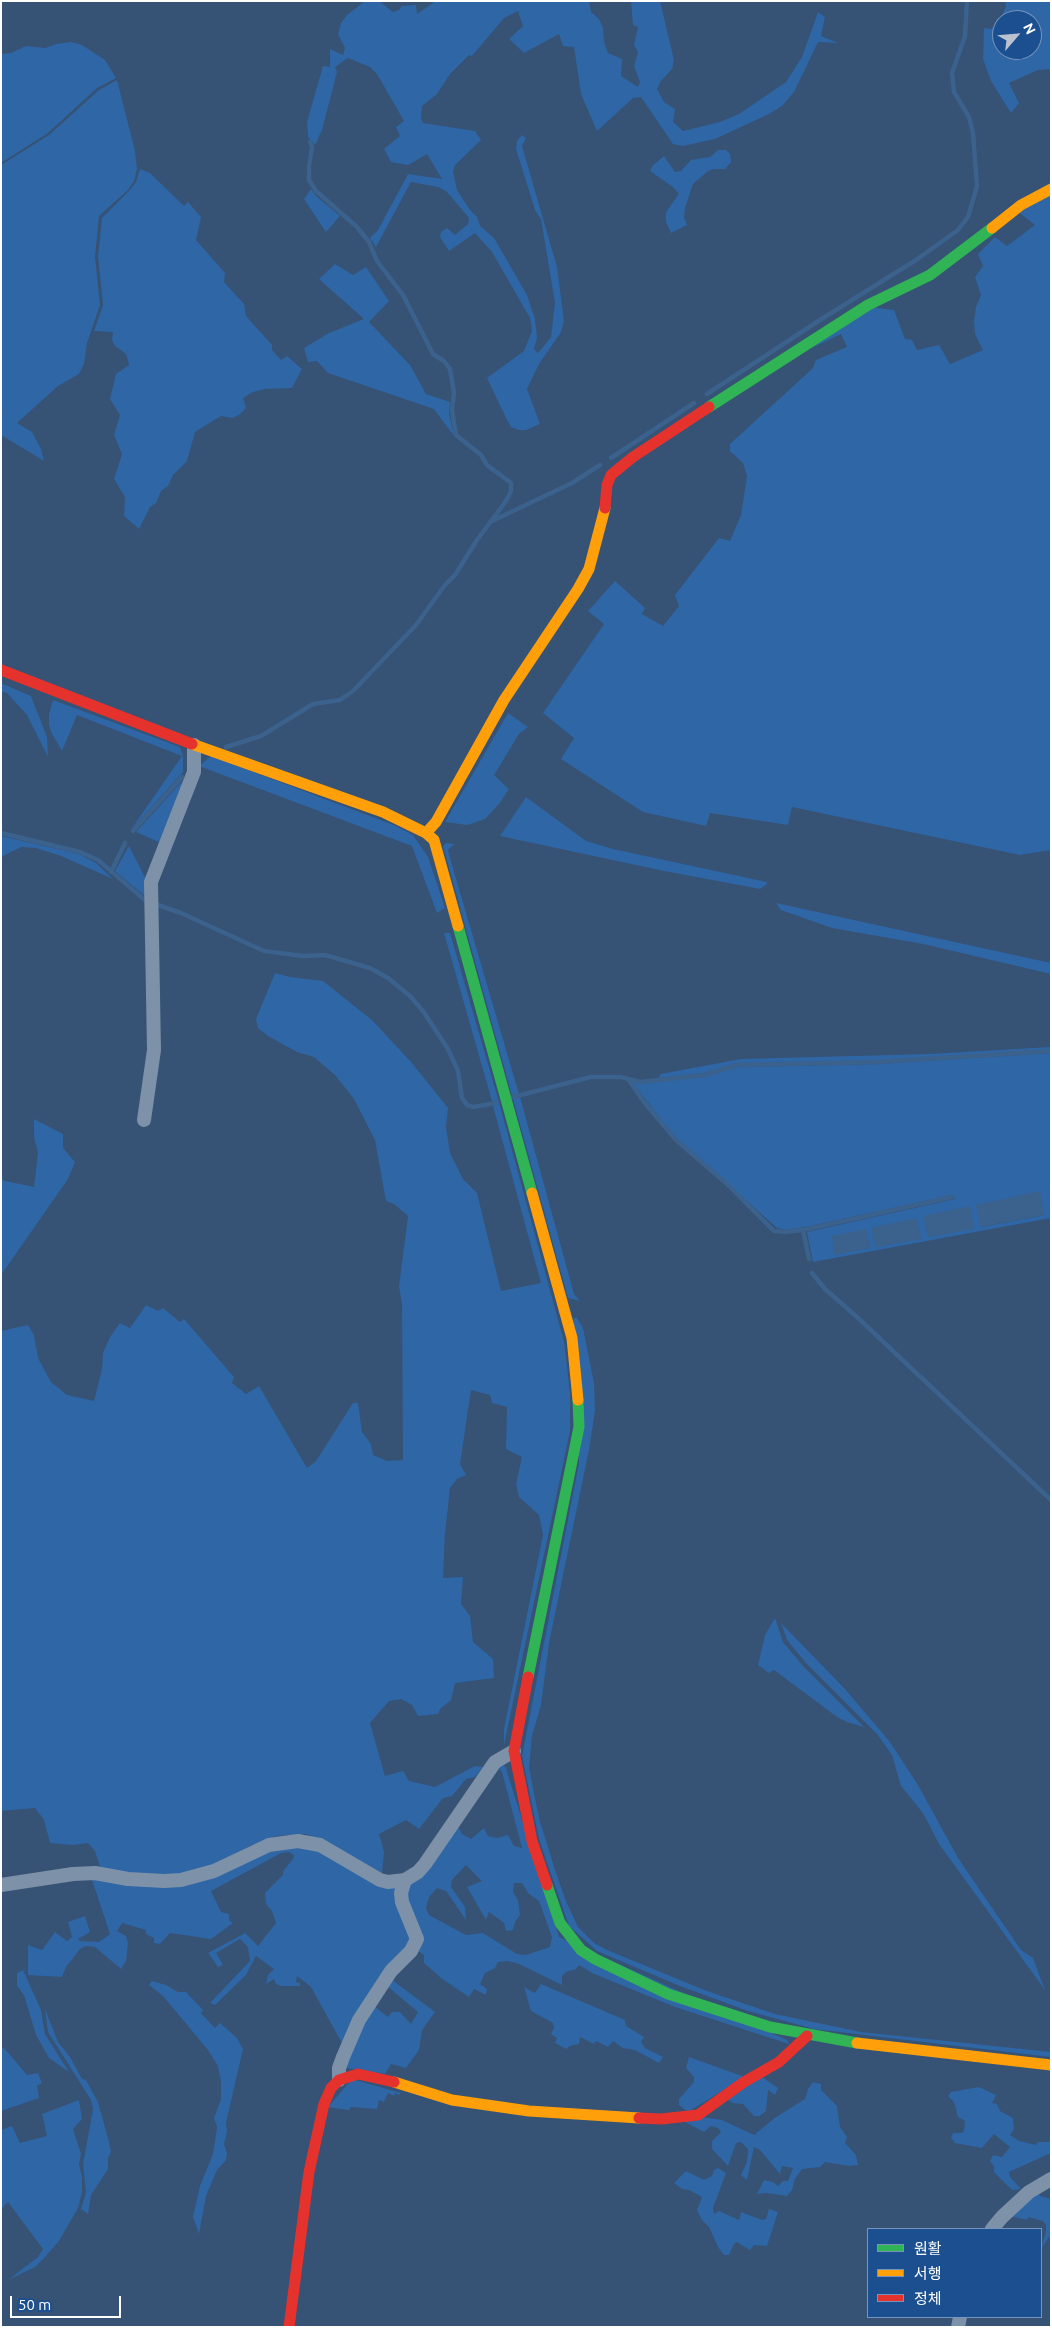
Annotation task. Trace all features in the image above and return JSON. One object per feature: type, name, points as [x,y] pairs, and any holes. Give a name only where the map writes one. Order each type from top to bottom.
[{"type":"main road","points":[[426,833],[436,822],[504,700],[590,569],[605,514],[607,485],[611,475],[633,457],[807,343],[868,305],[930,275],[972,245],[1021,204],[1051,189]]},
{"type":"main road","points":[[1,670],[194,745],[382,812],[426,833],[434,840],[564,1307],[572,1338],[576,1368],[579,1427],[564,1508],[543,1596],[514,1751],[516,1773],[526,1817],[550,1898],[560,1923],[581,1950],[611,1968],[668,1994],[770,2027],[807,2036],[1051,2064]]},
{"type":"main road","points":[[290,2327],[309,2172],[324,2104],[330,2088],[339,2080],[353,2075],[369,2075],[452,2100],[529,2111],[661,2119],[698,2115],[709,2109],[744,2082],[779,2062],[807,2036]]},
{"type":"street","points":[[144,1120],[154,1050],[152,882],[194,772],[194,745]]},
{"type":"street","points":[[1,1885],[73,1874],[95,1874],[128,1879],[164,1881],[181,1880],[214,1871],[269,1845],[298,1841],[320,1845],[380,1880],[388,1882],[405,1880],[418,1872],[425,1864],[496,1762],[514,1751]]},
{"type":"street","points":[[339,2080],[339,2068],[360,2020],[391,1971],[411,1951],[417,1939],[402,1902],[405,1880]]},
{"type":"street","points":[[993,2228],[1029,2192],[1051,2179]]},
{"type":"shaded area","points":[[365,1],[379,1],[393,12],[399,10],[402,6],[416,5],[417,14],[436,1],[589,1],[591,12],[599,19],[603,28],[604,42],[608,53],[622,59],[621,76],[638,87],[640,82],[634,66],[638,52],[634,45],[638,27],[633,25],[631,1],[660,1],[674,60],[672,69],[661,81],[657,89],[664,102],[675,109],[673,122],[683,131],[720,122],[739,114],[786,82],[802,57],[818,12],[825,17],[821,36],[838,43],[818,42],[794,92],[782,106],[715,139],[683,146],[673,144],[641,97],[633,98],[597,131],[581,94],[574,47],[563,46],[559,34],[524,53],[509,39],[523,26],[518,11],[504,18],[472,56],[469,55],[450,74],[437,94],[422,106],[421,118],[423,123],[475,131],[481,140],[455,165],[453,172],[457,190],[477,217],[480,226],[494,238],[527,295],[535,319],[537,338],[534,349],[538,353],[551,337],[555,303],[541,219],[535,210],[516,149],[517,141],[522,135],[526,138],[522,146],[557,267],[564,321],[561,332],[539,364],[527,389],[540,424],[526,430],[519,430],[511,427],[487,378],[524,351],[532,331],[530,318],[492,252],[475,233],[449,251],[440,237],[441,232],[447,228],[455,235],[468,224],[469,218],[446,191],[438,187],[411,182],[376,247],[370,238],[378,230],[408,174],[442,179],[427,154],[408,165],[391,162],[384,149],[400,136],[396,127],[404,121],[377,74],[370,67],[348,58],[335,67],[337,72],[322,130],[315,145],[308,137],[307,122],[323,66],[330,67],[330,49],[343,55],[345,48],[338,34],[341,23],[347,15]]},
{"type":"shaded area","points":[[1005,1],[1051,1],[1051,69],[1038,70],[1009,83],[1019,103],[1011,113],[991,81],[983,59],[984,28],[992,28],[992,60],[1042,60],[1042,10],[1004,10]]},
{"type":"shaded area","points":[[71,42],[82,45],[105,60],[116,78],[97,88],[48,133],[1,163],[1,54],[11,53],[26,46],[45,48]]},
{"type":"shaded area","points":[[117,80],[135,151],[137,169],[134,181],[128,190],[99,216],[95,257],[100,305],[87,343],[84,364],[79,374],[58,386],[17,423],[32,432],[41,449],[44,461],[1,435],[1,412],[3,410],[1,409],[1,165],[49,135],[99,90]]},
{"type":"shaded area","points":[[718,150],[726,150],[730,154],[731,162],[725,169],[713,169],[707,172],[693,184],[685,208],[684,217],[687,225],[671,233],[666,222],[666,212],[679,194],[673,187],[650,171],[653,165],[664,156],[675,172],[681,171],[691,160],[710,157]]},
{"type":"shaded area","points":[[140,169],[150,173],[184,206],[188,202],[201,217],[196,240],[225,273],[224,282],[244,304],[246,316],[272,345],[272,350],[281,360],[287,356],[302,369],[292,388],[265,389],[253,392],[243,398],[246,408],[239,415],[232,418],[221,416],[195,432],[187,461],[173,475],[168,486],[161,491],[156,503],[150,507],[139,529],[124,516],[125,497],[114,479],[122,454],[114,435],[120,415],[110,399],[116,374],[129,365],[126,354],[115,346],[112,340],[113,332],[94,331],[103,305],[98,257],[102,218],[136,182]]},
{"type":"shaded area","points":[[311,189],[316,196],[340,216],[326,232],[304,199]]},
{"type":"shaded area","points":[[1051,192],[1051,850],[1020,855],[792,807],[788,825],[710,813],[706,826],[643,812],[561,759],[574,738],[543,713],[604,624],[588,611],[615,581],[645,608],[642,614],[663,626],[679,606],[675,595],[719,538],[730,541],[741,515],[747,476],[743,463],[730,451],[730,444],[813,368],[816,360],[847,347],[841,334],[812,348],[870,307],[894,310],[905,339],[912,340],[917,350],[939,345],[950,364],[983,350],[975,334],[974,321],[976,307],[981,295],[975,277],[983,266],[978,254],[995,237],[1007,246],[1035,225],[1017,211]]},
{"type":"shaded area","points":[[335,264],[353,275],[366,267],[389,301],[369,322],[410,365],[426,394],[450,402],[449,413],[454,436],[434,409],[328,373],[317,361],[308,362],[304,348],[329,333],[364,319],[319,279]]},
{"type":"shaded area","points":[[1,683],[31,696],[47,737],[48,757],[27,715],[7,693],[1,691]]},
{"type":"shaded area","points":[[53,700],[180,747],[183,756],[183,772],[130,831],[182,756],[77,715],[62,751],[49,725],[49,714]]},
{"type":"shaded area","points":[[508,713],[528,727],[519,734],[494,775],[509,789],[499,804],[485,819],[467,825],[445,822]]},
{"type":"shaded area","points":[[211,756],[396,826],[413,835],[428,857],[445,908],[437,913],[412,846],[199,766]]},
{"type":"shaded area","points":[[185,778],[161,843],[136,832]]},
{"type":"shaded area","points":[[526,797],[586,841],[613,849],[767,882],[767,884],[760,889],[664,871],[500,836]]},
{"type":"shaded area","points":[[1,836],[79,854],[96,863],[113,879],[61,856],[36,848],[21,847],[1,857]]},
{"type":"shaded area","points":[[446,843],[454,844],[448,850],[519,1094],[513,1097],[520,1097],[574,1294],[580,1301],[568,1298],[443,846]]},
{"type":"shaded area","points":[[129,846],[148,883],[146,897],[115,871]]},
{"type":"shaded area","points":[[776,903],[1051,963],[1051,974],[923,944],[832,928],[781,910]]},
{"type":"shaded area","points":[[444,933],[450,933],[499,1102],[564,1342],[570,1392],[570,1431],[504,1745],[504,1729],[543,1535],[539,1515],[519,1497],[516,1484],[522,1457],[506,1449],[507,1407],[492,1403],[490,1395],[471,1390],[460,1464],[466,1475],[457,1479],[450,1488],[443,1578],[463,1577],[461,1604],[470,1616],[473,1642],[493,1659],[494,1678],[455,1683],[451,1700],[440,1709],[438,1714],[418,1716],[412,1705],[401,1699],[389,1701],[370,1723],[385,1776],[403,1771],[409,1781],[435,1787],[475,1766],[483,1767],[475,1777],[466,1779],[452,1796],[443,1798],[419,1829],[406,1820],[379,1834],[384,1852],[382,1873],[319,1838],[305,1834],[277,1836],[250,1846],[199,1872],[182,1876],[147,1876],[101,1870],[95,1851],[88,1843],[73,1845],[50,1843],[44,1820],[35,1808],[1,1811],[1,1331],[28,1325],[34,1335],[38,1358],[51,1382],[67,1395],[94,1401],[102,1369],[103,1353],[110,1337],[120,1323],[130,1328],[146,1305],[158,1311],[163,1308],[180,1322],[184,1319],[234,1377],[232,1383],[246,1394],[259,1386],[307,1468],[316,1461],[353,1403],[358,1403],[362,1432],[371,1444],[373,1455],[387,1461],[403,1460],[402,1304],[399,1286],[408,1216],[394,1204],[386,1201],[375,1140],[354,1099],[335,1075],[314,1057],[297,1052],[268,1036],[258,1028],[256,1019],[275,973],[323,981],[372,1020],[412,1063],[448,1108],[446,1127],[450,1153],[463,1179],[477,1193],[501,1291],[541,1283],[493,1106],[498,1102],[492,1101]]},
{"type":"shaded area","points":[[1051,1047],[1051,1050],[878,1061],[737,1064],[704,1073],[658,1078],[661,1074],[741,1059],[930,1054]]},
{"type":"shaded area","points":[[1051,1053],[1051,1218],[813,1262],[807,1232],[955,1199],[953,1195],[810,1226],[786,1230],[777,1228],[673,1135],[633,1083],[705,1076],[738,1067],[878,1064]],"holes":[[[976,1205],[1044,1215],[982,1227]]]},
{"type":"shaded area","points":[[34,1119],[63,1134],[63,1148],[75,1162],[68,1179],[1,1275],[1,1180],[34,1187],[38,1153],[34,1137]]},
{"type":"shaded area","points":[[1040,1191],[1044,1215],[981,1227],[976,1205]]},
{"type":"shaded area","points":[[970,1206],[974,1229],[928,1237],[923,1216]]},
{"type":"shaded area","points":[[916,1218],[922,1239],[876,1247],[871,1228]]},
{"type":"shaded area","points":[[866,1229],[871,1248],[834,1255],[832,1236]]},
{"type":"shaded area","points":[[573,1318],[577,1318],[583,1328],[594,1383],[595,1411],[589,1450],[549,1643],[541,1705],[532,1736],[529,1768],[539,1818],[566,1901],[578,1927],[594,1943],[607,1950],[707,1991],[775,2014],[861,2032],[1051,2052],[1051,2057],[814,2029],[748,2011],[680,1986],[597,1951],[569,1926],[539,1839],[522,1756],[579,1463]]},
{"type":"shaded area","points":[[775,1618],[783,1642],[804,1667],[864,1727],[837,1717],[774,1670],[769,1673],[758,1665],[765,1635]]},
{"type":"shaded area","points":[[781,1623],[845,1689],[890,1742],[918,1785],[958,1858],[1021,1950],[1033,1958],[1045,1990],[939,1844],[923,1813],[901,1786],[892,1755],[877,1734],[806,1663],[787,1640]]},
{"type":"shaded area","points":[[502,1765],[506,1767],[559,1937],[787,2040],[789,2044],[675,2007],[592,1973],[579,1965],[576,1969],[566,1972],[562,1976],[562,1985],[519,1964],[508,1961],[498,1962],[495,1968],[485,1973],[480,1984],[487,1989],[486,1995],[474,1989],[469,1997],[441,1978],[424,1963],[424,1955],[415,1949],[406,1894],[409,1883],[457,1824],[462,1834],[471,1839],[484,1828],[488,1836],[497,1838],[508,1835],[514,1846],[522,1848],[502,1772],[498,1767]],"holes":[[[466,1865],[482,1881],[467,1887],[486,1920],[489,1912],[504,1923],[506,1931],[513,1930],[515,1922],[520,1915],[518,1900],[513,1892],[514,1883],[522,1883],[529,1894],[539,1901],[552,1937],[550,1947],[526,1955],[517,1954],[483,1933],[466,1935],[429,1915],[426,1908],[429,1897],[437,1888],[446,1891],[466,1920],[465,1907],[451,1887],[452,1880]]]},
{"type":"shaded area","points":[[308,1846],[399,1886],[412,1938],[343,2045],[311,1987],[297,1976],[296,1982],[300,1983],[300,1986],[281,1986],[276,1984],[274,1979],[266,1984],[268,1975],[274,1969],[256,1956],[246,1975],[215,2005],[210,2003],[250,1961],[248,1947],[240,1939],[216,1953],[223,1965],[218,1967],[208,1953],[245,1933],[258,1946],[276,1923],[272,1911],[266,1904],[265,1893],[283,1875],[283,1871],[293,1859],[294,1855],[289,1852],[281,1853],[211,1891],[221,1912],[229,1914],[229,1920],[233,1923],[211,1939],[170,1933],[160,1944],[154,1943],[154,1938],[146,1934],[146,1930],[122,1923],[117,1931],[126,1936],[128,1943],[126,1961],[121,1969],[95,1947],[86,1946],[80,1949],[66,1967],[62,1977],[28,1975],[28,1945],[42,1950],[55,1932],[67,1941],[72,1937],[68,1922],[85,1916],[90,1932],[78,1939],[80,1941],[99,1942],[110,1934],[91,1877],[147,1884],[257,1854]]},
{"type":"shaded area","points":[[23,1970],[41,2010],[45,2034],[69,2072],[49,2058],[36,2035],[24,1995],[17,1986],[17,1973]]},
{"type":"shaded area","points":[[391,1979],[435,2012],[422,2030],[419,2050],[406,2068],[391,2064],[385,2074],[346,2068],[357,2034],[374,2006],[388,2017],[392,2012],[400,2012],[411,2024],[418,2012],[387,1986]]},
{"type":"shaded area","points":[[152,1981],[166,1985],[178,1992],[186,1992],[203,2010],[201,2013],[215,2028],[220,2023],[237,2038],[243,2049],[226,2123],[227,2132],[224,2144],[227,2153],[226,2160],[217,2170],[206,2196],[199,2234],[193,2217],[200,2186],[213,2154],[217,2127],[214,2118],[221,2099],[221,2082],[218,2066],[208,2050],[163,1996],[149,1985]]},
{"type":"shaded area","points":[[541,1984],[625,2020],[626,2026],[644,2037],[641,2042],[645,2048],[663,2057],[659,2063],[635,2050],[623,2048],[613,2041],[608,2047],[596,2041],[594,2044],[580,2037],[579,2044],[566,2049],[555,2043],[557,2038],[551,2034],[554,2028],[553,2023],[531,2011],[524,1987],[535,1993]]},
{"type":"shaded area","points":[[45,2009],[58,2042],[70,2057],[82,2079],[86,2080],[98,2102],[109,2142],[111,2152],[108,2158],[108,2169],[91,2195],[88,2214],[81,2209],[86,2193],[83,2164],[93,2109],[91,2100],[48,2032]]},
{"type":"shaded area","points":[[4,2048],[27,2075],[38,2073],[42,2083],[37,2086],[39,2098],[1,2111],[1,2049]]},
{"type":"shaded area","points":[[689,2057],[745,2077],[688,2112],[679,2105],[679,2099],[694,2082],[694,2077],[686,2068]]},
{"type":"shaded area","points":[[762,2077],[778,2088],[775,2095],[768,2090],[766,2111],[760,2116],[754,2116],[743,2104],[733,2103],[727,2099]]},
{"type":"shaded area","points":[[352,2079],[401,2093],[399,2095],[395,2093],[394,2096],[388,2093],[384,2102],[379,2100],[377,2109],[351,2107],[349,2110],[328,2107]]},
{"type":"shaded area","points":[[813,2082],[821,2084],[821,2090],[837,2106],[840,2127],[847,2137],[845,2143],[856,2155],[858,2165],[849,2166],[825,2162],[820,2167],[802,2169],[787,2196],[767,2193],[757,2194],[764,2180],[773,2182],[778,2186],[783,2181],[788,2181],[793,2168],[782,2166],[780,2174],[760,2150],[754,2147],[747,2180],[741,2175],[747,2162],[748,2149],[741,2142],[736,2143],[728,2166],[712,2149],[712,2141],[721,2132],[718,2128],[711,2126],[704,2132],[683,2121],[702,2117],[722,2120],[754,2135],[776,2117],[805,2099],[808,2089]]},
{"type":"shaded area","points":[[979,2087],[996,2095],[992,2103],[997,2104],[1000,2111],[1013,2118],[1014,2129],[1010,2135],[1019,2141],[1036,2145],[1038,2142],[1051,2142],[1051,2153],[1009,2172],[1010,2177],[1021,2189],[1012,2190],[994,2172],[994,2166],[990,2161],[993,2155],[1002,2157],[1010,2147],[994,2134],[982,2148],[955,2143],[951,2138],[953,2133],[962,2133],[964,2131],[965,2121],[958,2117],[954,2102],[948,2096],[951,2092]]},
{"type":"shaded area","points":[[79,2100],[82,2119],[73,2129],[81,2154],[79,2164],[82,2177],[82,2192],[78,2208],[59,2241],[45,2257],[35,2267],[8,2280],[38,2257],[43,2249],[8,2202],[1,2209],[1,2130],[12,2126],[20,2143],[47,2136],[42,2114]]},
{"type":"shaded area","points":[[718,2168],[726,2173],[713,2208],[714,2214],[719,2211],[739,2220],[741,2212],[762,2220],[766,2219],[769,2209],[778,2212],[767,2246],[754,2245],[750,2250],[737,2242],[734,2244],[729,2255],[724,2255],[718,2247],[709,2227],[702,2220],[697,2210],[702,2197],[689,2190],[682,2189],[674,2183],[686,2171],[704,2180],[712,2176],[714,2170]]},
{"type":"shaded area","points":[[1037,2190],[1040,2196],[1051,2199],[1051,2234],[1042,2248],[1046,2231],[1046,2225],[1043,2221],[1028,2217],[1027,2220],[1010,2216]]},
{"type":"waterway","points":[[707,394],[916,260],[958,230],[968,217],[977,186],[973,133],[969,117],[954,92],[952,73],[965,36],[967,1]]},
{"type":"waterway","points":[[226,747],[261,736],[313,704],[340,700],[353,691],[416,625],[445,585],[455,575],[511,491],[511,483],[487,465],[481,455],[456,435],[452,410],[454,393],[450,369],[444,361],[433,354],[403,295],[377,261],[369,242],[357,227],[316,191],[309,180],[312,147],[310,142]]},
{"type":"waterway","points":[[611,458],[694,403]]},
{"type":"waterway","points":[[490,522],[572,483],[600,465]]},
{"type":"waterway","points":[[133,831],[182,777]]},
{"type":"waterway","points":[[1,833],[80,852],[98,860],[146,901]]},
{"type":"waterway","points":[[111,872],[125,843]]},
{"type":"waterway","points":[[158,905],[181,913],[264,951],[303,956],[325,955],[370,968],[388,978],[410,996],[423,1011],[448,1049],[458,1071],[462,1098],[467,1105],[473,1107],[496,1103]]},
{"type":"waterway","points":[[513,1097],[591,1077],[621,1077],[640,1082],[705,1075],[737,1065],[878,1062],[1051,1051]]},
{"type":"waterway","points":[[628,1079],[644,1102],[676,1140],[727,1184],[774,1231],[803,1230],[952,1197]]},
{"type":"waterway","points":[[803,1230],[809,1259]]},
{"type":"waterway","points":[[812,1273],[825,1289],[1051,1500]]},
{"type":"traffic: fast","points":[[709,407],[868,305],[930,275],[992,228]]},
{"type":"traffic: fast","points":[[458,926],[532,1193]]},
{"type":"traffic: fast","points":[[528,1677],[579,1427],[578,1400]]},
{"type":"traffic: fast","points":[[547,1885],[560,1923],[581,1950],[595,1959],[668,1994],[770,2027],[857,2043]]},
{"type":"traffic: slow","points":[[992,228],[1021,205],[1051,189]]},
{"type":"traffic: slow","points":[[426,833],[436,822],[504,700],[578,589],[589,569],[605,508]]},
{"type":"traffic: slow","points":[[192,744],[383,812],[426,833],[434,840],[458,926]]},
{"type":"traffic: slow","points":[[532,1193],[572,1338],[578,1400]]},
{"type":"traffic: slow","points":[[857,2043],[1051,2065]]},
{"type":"traffic: slow","points":[[394,2082],[452,2100],[529,2111],[639,2118]]},
{"type":"traffic: jam","points":[[605,508],[607,485],[611,475],[633,457],[709,407]]},
{"type":"traffic: jam","points":[[1,670],[192,744]]},
{"type":"traffic: jam","points":[[528,1677],[514,1751],[532,1841],[547,1885]]},
{"type":"traffic: jam","points":[[639,2118],[661,2119],[698,2115],[744,2082],[779,2062],[807,2036]]},
{"type":"traffic: jam","points":[[289,2327],[309,2172],[324,2104],[331,2088],[339,2080],[358,2074],[394,2082]]}]
